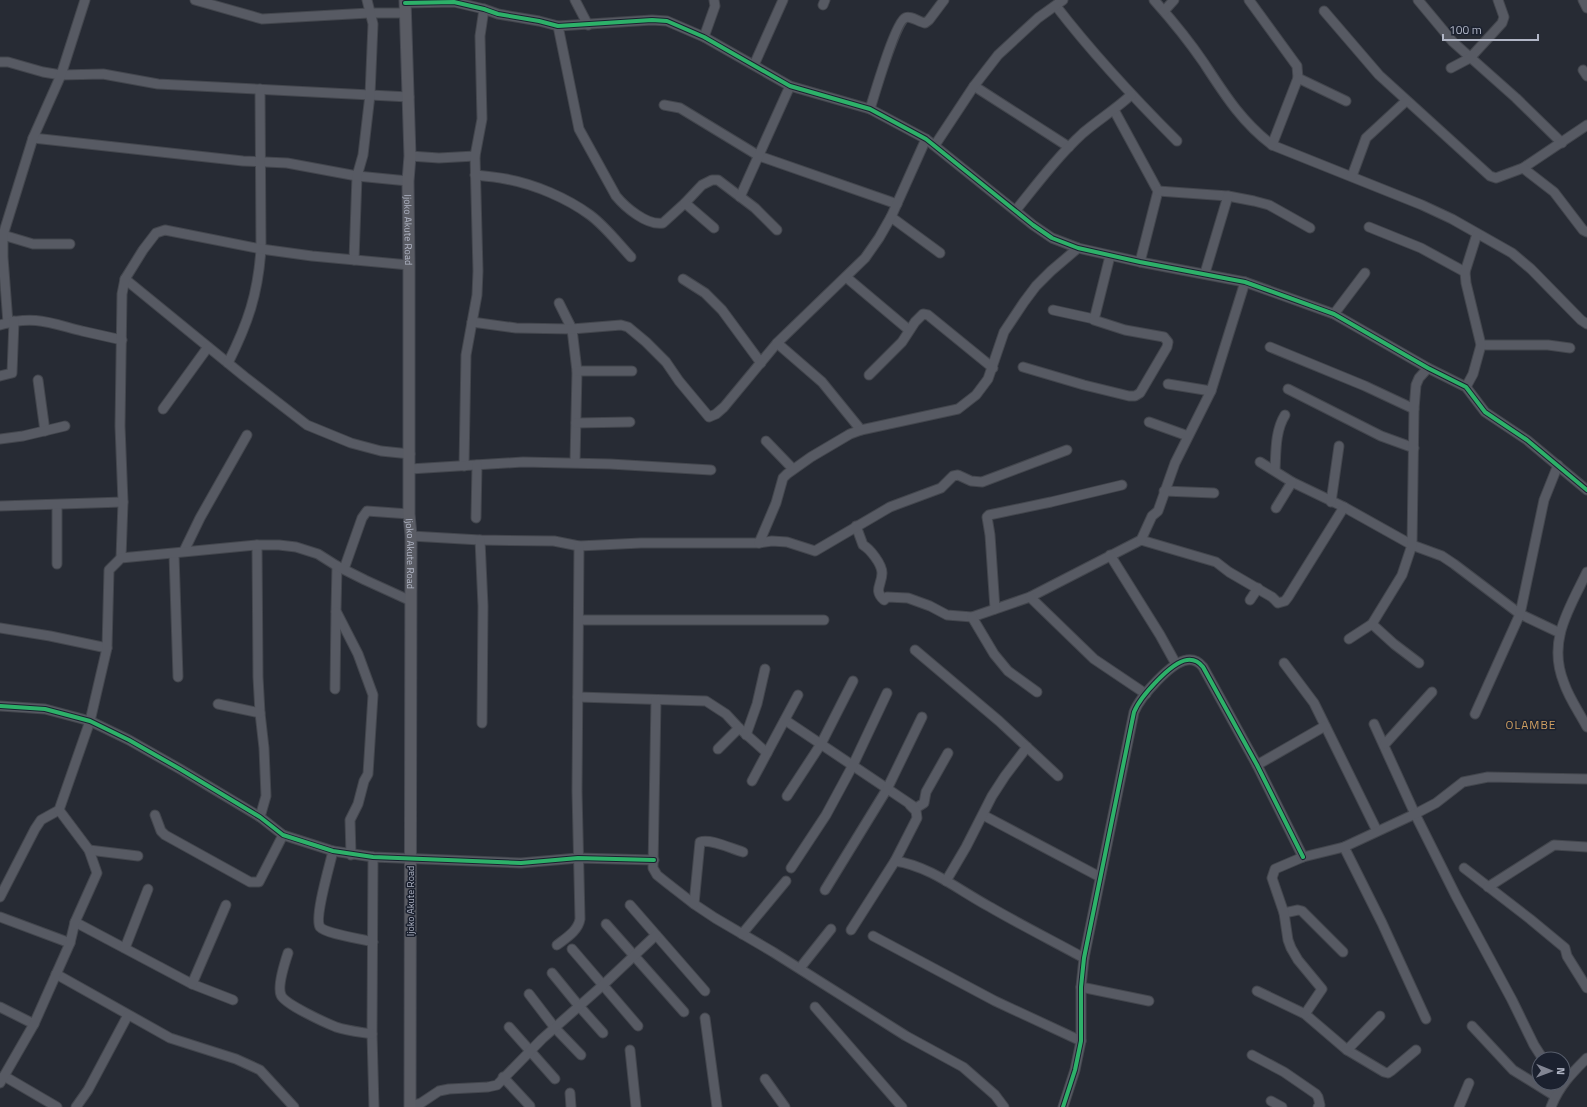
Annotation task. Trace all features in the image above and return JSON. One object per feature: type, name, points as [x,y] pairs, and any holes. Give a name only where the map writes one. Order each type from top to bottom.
[{"type":"main road","name":"Ijoko Akute Road","points":[[404,5],[410,156],[408,181],[409,514],[411,536],[410,1107]]},
{"type":"street","points":[[0,376],[12,373],[1,257],[3,235],[33,138],[61,75],[85,0]]},
{"type":"street","points":[[195,0],[262,18],[369,13],[404,5],[453,1],[498,14],[558,26],[652,20],[667,21],[704,37],[790,86],[870,109],[926,139],[1033,225],[1052,238],[1078,248],[1110,256],[1205,273],[1245,282],[1334,314],[1428,368],[1466,387],[1485,412],[1527,440],[1587,490]]},
{"type":"street","points":[[354,260],[357,176],[363,155],[370,96],[373,24],[369,13],[367,0]]},
{"type":"street","points":[[574,0],[588,24]]},
{"type":"street","points":[[704,37],[715,6],[714,0]]},
{"type":"street","points":[[754,65],[783,0]]},
{"type":"street","points":[[870,109],[891,44],[902,20],[906,17],[910,17],[919,22],[925,23],[944,0]]},
{"type":"street","points":[[1154,0],[1203,62],[1240,116],[1258,134],[1272,145],[1286,152],[1352,176],[1422,205],[1452,219],[1512,253],[1531,269],[1581,320],[1587,324]]},
{"type":"street","points":[[1164,11],[1174,0]]},
{"type":"street","points":[[1418,0],[1453,42],[1516,98],[1562,143]]},
{"type":"street","points":[[1451,68],[1470,58],[1502,23],[1504,16],[1498,0]]},
{"type":"street","points":[[1584,0],[1587,8]]},
{"type":"street","points":[[1254,2],[1297,66],[1298,78],[1272,145]]},
{"type":"street","points":[[935,146],[974,86],[998,55],[1038,18],[1060,3],[1081,39],[1131,95],[1177,140]]},
{"type":"street","points":[[464,466],[466,355],[477,295],[478,210],[475,156],[482,119],[480,36],[484,9]]},
{"type":"street","points":[[1324,11],[1378,75],[1490,176],[1496,178],[1523,168],[1587,125]]},
{"type":"street","points":[[558,26],[579,129],[616,196],[630,210],[654,223],[663,222],[685,203],[702,185],[712,180],[718,180],[755,208],[777,230]]},
{"type":"street","points":[[0,62],[8,62],[43,72],[61,75],[103,74],[158,84],[408,97]]},
{"type":"street","points":[[1298,78],[1346,101]]},
{"type":"street","points":[[740,197],[790,86]]},
{"type":"street","points":[[974,86],[1069,147]]},
{"type":"street","points":[[228,363],[241,336],[254,300],[260,271],[260,89]]},
{"type":"street","points":[[1016,210],[1069,147],[1131,95]]},
{"type":"street","points":[[1352,176],[1366,138],[1406,101]]},
{"type":"street","points":[[664,106],[680,108],[758,156],[897,204]]},
{"type":"street","points":[[1114,110],[1158,191],[1140,262]]},
{"type":"street","points":[[33,138],[243,161],[287,163],[357,176],[408,181]]},
{"type":"street","points":[[472,322],[516,328],[572,330],[621,325],[628,327],[666,362],[679,382],[709,417],[716,414],[724,407],[777,343],[865,258],[879,238],[891,216],[926,139]]},
{"type":"street","points":[[410,156],[440,158],[475,156]]},
{"type":"street","points":[[1523,168],[1554,192],[1586,229]]},
{"type":"street","points":[[475,175],[506,179],[528,185],[552,194],[572,204],[590,215],[631,257]]},
{"type":"street","points":[[1158,191],[1228,196],[1269,205],[1310,228]]},
{"type":"street","points":[[1205,273],[1228,196]]},
{"type":"street","points":[[685,203],[714,228]]},
{"type":"street","points":[[891,216],[940,252]]},
{"type":"street","points":[[1369,228],[1421,248],[1466,272]]},
{"type":"street","points":[[121,558],[123,502],[120,426],[122,294],[125,279],[143,250],[156,234],[165,230],[261,249],[409,265]]},
{"type":"street","points":[[1466,387],[1473,374],[1481,345],[1466,283],[1466,272],[1477,234]]},
{"type":"street","points":[[3,235],[33,244],[70,244]]},
{"type":"street","points":[[759,543],[776,503],[783,478],[793,469],[850,434],[861,430],[958,409],[976,395],[988,379],[993,368],[1004,332],[1024,302],[1051,271],[1078,248]]},
{"type":"street","points":[[1094,319],[1110,256]]},
{"type":"street","points":[[1334,314],[1365,273]]},
{"type":"street","points":[[846,277],[909,330]]},
{"type":"street","points":[[125,279],[307,425],[351,443],[381,451],[410,454]]},
{"type":"street","points":[[683,279],[705,293],[722,310],[761,363]]},
{"type":"street","points":[[856,526],[862,545],[870,548],[880,567],[882,574],[878,588],[879,596],[884,600],[887,598],[908,598],[930,606],[947,615],[972,617],[1030,597],[1141,540],[1152,516],[1158,511],[1175,463],[1211,391],[1245,282]]},
{"type":"street","points":[[559,303],[572,330],[577,371],[575,462]]},
{"type":"street","points":[[1023,367],[1084,385],[1129,396],[1135,396],[1140,393],[1168,342],[1164,337],[1125,330],[1095,321],[1094,319],[1053,310]]},
{"type":"street","points":[[869,375],[902,342],[919,316],[923,314],[928,315],[993,368]]},
{"type":"street","points":[[7,323],[44,321],[122,340]]},
{"type":"street","points":[[777,343],[822,382],[861,430]]},
{"type":"street","points":[[1481,345],[1548,345],[1570,348]]},
{"type":"street","points":[[163,409],[208,347]]},
{"type":"street","points":[[1270,347],[1358,383],[1414,409]]},
{"type":"street","points":[[1349,639],[1372,624],[1402,575],[1412,545],[1414,409],[1416,385],[1428,368]]},
{"type":"street","points":[[577,371],[632,371]]},
{"type":"street","points":[[38,380],[45,432]]},
{"type":"street","points":[[1168,384],[1211,391]]},
{"type":"street","points":[[1288,389],[1381,436],[1414,448]]},
{"type":"street","points":[[1275,470],[1278,434],[1281,420],[1285,415]]},
{"type":"street","points":[[576,423],[630,422]]},
{"type":"street","points":[[1149,422],[1188,436]]},
{"type":"street","points":[[0,439],[45,432],[66,426]]},
{"type":"street","points":[[184,551],[200,518],[247,435]]},
{"type":"street","points":[[766,441],[793,469]]},
{"type":"street","points":[[1331,502],[1339,446]]},
{"type":"street","points":[[411,536],[480,540],[554,541],[579,546],[641,543],[759,543],[772,541],[787,542],[815,551],[890,507],[941,488],[953,476],[958,475],[971,481],[982,482],[1067,450]]},
{"type":"street","points":[[410,469],[523,462],[575,462],[711,470]]},
{"type":"street","points":[[1260,462],[1292,482],[1344,507],[1412,545],[1442,556],[1520,614],[1560,633]]},
{"type":"street","points":[[476,518],[477,465]]},
{"type":"street","points":[[1475,714],[1520,614],[1544,500],[1558,465]]},
{"type":"street","points":[[1276,508],[1292,482]]},
{"type":"street","points":[[996,608],[990,535],[987,517],[989,515],[1122,485]]},
{"type":"street","points":[[1164,491],[1214,493]]},
{"type":"street","points":[[0,506],[123,502]]},
{"type":"street","points":[[57,505],[57,564]]},
{"type":"street","points":[[1141,540],[1216,562],[1229,572],[1272,597],[1278,604],[1285,601],[1344,507]]},
{"type":"street","points":[[335,689],[336,611],[340,568],[362,518],[367,511],[409,514]]},
{"type":"street","points":[[480,540],[483,606],[482,723]]},
{"type":"street","points":[[258,545],[258,677],[264,748],[266,796],[260,817]]},
{"type":"street","points":[[0,896],[41,820],[59,810],[90,721],[107,648],[109,570],[121,558],[258,545],[296,547],[318,554],[340,568],[411,600]]},
{"type":"street","points":[[557,945],[574,932],[579,925],[581,915],[576,792],[579,546]]},
{"type":"street","points":[[174,554],[178,677]]},
{"type":"street","points":[[1110,555],[1160,635],[1176,664]]},
{"type":"street","points":[[1587,572],[1565,617],[1560,633],[1557,658],[1564,684],[1587,726]]},
{"type":"street","points":[[1250,600],[1258,588]]},
{"type":"street","points":[[1030,597],[1094,659],[1146,694]]},
{"type":"street","points":[[336,611],[358,654],[373,695],[368,774],[364,781],[358,804],[350,820],[351,855]]},
{"type":"street","points":[[972,617],[994,654],[1008,671],[1037,692]]},
{"type":"street","points":[[578,620],[824,620]]},
{"type":"street","points":[[1372,624],[1394,644],[1419,663]]},
{"type":"street","points":[[0,628],[50,636],[107,648]]},
{"type":"street","points":[[915,650],[999,721],[1058,776]]},
{"type":"street","points":[[1063,1107],[1081,1041],[1081,987],[1084,958],[1134,712],[1138,703],[1167,671],[1176,664],[1187,660],[1192,660],[1198,662],[1203,667],[1257,765],[1303,857]]},
{"type":"street","points":[[1284,662],[1314,703],[1377,831]]},
{"type":"street","points":[[746,735],[757,704],[765,669]]},
{"type":"street","points":[[787,796],[821,744],[853,681]]},
{"type":"street","points":[[1385,744],[1432,692]]},
{"type":"street","points":[[791,868],[826,815],[853,765],[887,693]]},
{"type":"street","points":[[752,781],[798,695]]},
{"type":"street","points":[[578,697],[706,702],[726,714],[738,728],[767,753]]},
{"type":"street","points":[[656,700],[653,868],[657,875],[694,904],[800,968],[906,1036],[963,1067],[995,1095],[1004,1107]]},
{"type":"street","points":[[218,704],[260,713]]},
{"type":"street","points":[[0,706],[44,709],[90,721],[129,740],[180,768],[260,817],[283,835],[333,851],[351,855],[373,857],[521,863],[578,858],[654,860]]},
{"type":"street","points":[[825,890],[887,789],[922,717]]},
{"type":"street","points":[[785,720],[916,808],[924,803],[926,792],[948,753]]},
{"type":"street","points":[[1374,724],[1385,744],[1415,814],[1456,896],[1538,1051]]},
{"type":"street","points":[[1257,765],[1325,726]]},
{"type":"street","points":[[718,749],[738,728]]},
{"type":"street","points":[[946,881],[992,796],[1027,747]]},
{"type":"street","points":[[1306,1014],[1322,989],[1298,960],[1288,940],[1284,913],[1273,883],[1272,874],[1275,869],[1303,857],[1344,847],[1436,803],[1463,782],[1488,777],[1587,779]]},
{"type":"street","points":[[851,930],[895,861],[917,818],[916,811],[907,802]]},
{"type":"street","points":[[57,1107],[2,1079],[34,1024],[70,943],[75,922],[96,873],[89,850],[59,810]]},
{"type":"street","points":[[154,815],[165,835],[250,882],[259,882],[283,835]]},
{"type":"street","points":[[983,815],[1100,877]]},
{"type":"street","points":[[694,904],[700,842],[703,840],[710,841],[743,852]]},
{"type":"street","points":[[1488,887],[1554,845],[1587,847]]},
{"type":"street","points":[[1344,847],[1382,923],[1426,1019]]},
{"type":"street","points":[[89,850],[138,856]]},
{"type":"street","points":[[333,851],[319,911],[318,921],[320,928],[373,942]]},
{"type":"street","points":[[373,857],[372,1034],[374,1107]]},
{"type":"street","points":[[895,861],[908,863],[946,881],[989,907],[1084,958]]},
{"type":"street","points":[[1464,868],[1565,948],[1567,956],[1587,988]]},
{"type":"street","points":[[742,934],[786,881]]},
{"type":"street","points":[[125,948],[148,889]]},
{"type":"street","points":[[192,984],[226,905]]},
{"type":"street","points":[[630,905],[705,991]]},
{"type":"street","points":[[1284,913],[1298,910],[1302,911],[1343,952]]},
{"type":"street","points":[[0,917],[70,943]]},
{"type":"street","points":[[75,922],[192,984],[233,1000]]},
{"type":"street","points":[[606,924],[684,1012]]},
{"type":"street","points":[[800,968],[831,929]]},
{"type":"street","points":[[410,1107],[421,1103],[439,1092],[449,1089],[488,1087],[496,1085],[530,1050],[603,985],[633,955],[656,935]]},
{"type":"street","points":[[873,936],[996,1002],[1081,1041]]},
{"type":"street","points":[[572,949],[638,1026]]},
{"type":"street","points":[[288,953],[280,987],[280,994],[283,999],[336,1027],[372,1034]]},
{"type":"street","points":[[552,973],[603,1033]]},
{"type":"street","points":[[56,974],[170,1038],[236,1059],[260,1070],[294,1107]]},
{"type":"street","points":[[1081,987],[1149,1001]]},
{"type":"street","points":[[1257,991],[1306,1014],[1347,1050],[1388,1072],[1416,1050]]},
{"type":"street","points":[[530,994],[555,1028],[581,1055]]},
{"type":"street","points":[[0,1007],[34,1024]]},
{"type":"street","points":[[815,1007],[902,1107]]},
{"type":"street","points":[[76,1107],[88,1090],[128,1015]]},
{"type":"street","points":[[1347,1050],[1380,1016]]},
{"type":"street","points":[[705,1018],[717,1107]]},
{"type":"street","points":[[1472,1026],[1513,1070],[1555,1096]]},
{"type":"street","points":[[509,1027],[555,1079]]},
{"type":"street","points":[[630,1050],[636,1107]]},
{"type":"street","points":[[1252,1055],[1284,1072],[1316,1094],[1320,1105],[1318,1107]]},
{"type":"street","points":[[1571,1073],[1587,1058]]},
{"type":"street","points":[[503,1077],[530,1106]]},
{"type":"street","points":[[764,1078],[785,1107]]},
{"type":"street","points":[[1458,1107],[1469,1083]]},
{"type":"street","points":[[1551,1107],[1558,1091]]},
{"type":"street","points":[[570,1093],[571,1107]]},
{"type":"street","points":[[1271,1101],[1282,1107]]},
{"type":"cycle path","points":[[405,3],[454,2],[498,14],[558,26],[652,20],[667,21],[704,37],[790,86],[870,109],[926,139],[1033,225],[1052,238],[1078,248],[1140,262],[1245,282],[1334,314],[1428,368],[1466,387],[1485,412],[1527,440],[1587,490]]},
{"type":"cycle path","points":[[1063,1107],[1075,1070],[1081,1041],[1081,987],[1084,958],[1134,712],[1149,689],[1165,673],[1180,662],[1192,660],[1196,661],[1203,667],[1257,765],[1303,857]]},
{"type":"cycle path","points":[[0,706],[45,709],[90,721],[129,740],[180,769],[260,817],[283,835],[333,851],[373,857],[521,863],[578,858],[654,860]]},
{"type":"district","name":"OLAMBE","points":[[1531,725]]}]
